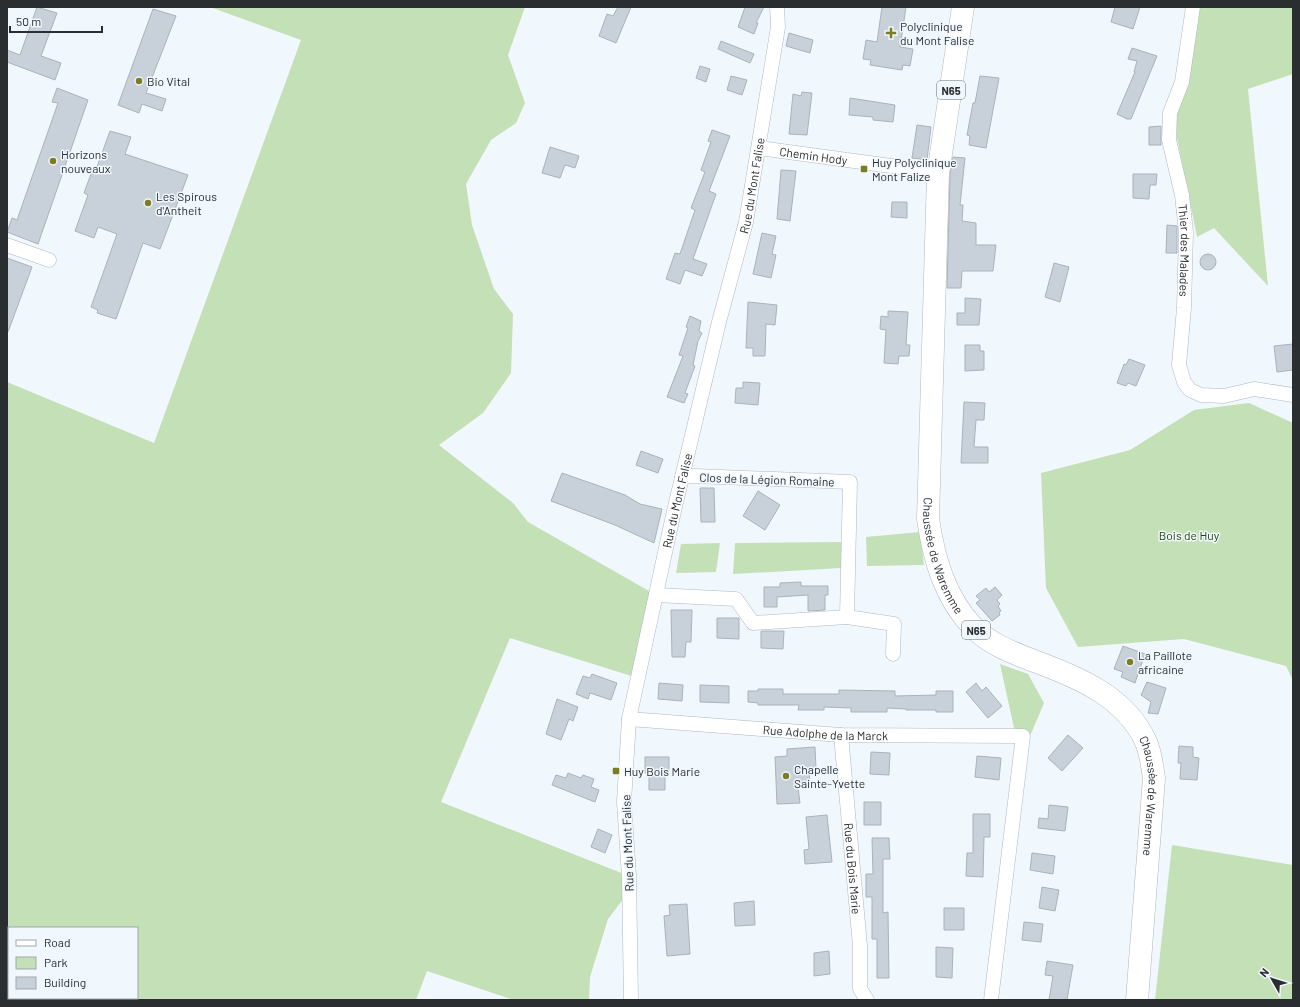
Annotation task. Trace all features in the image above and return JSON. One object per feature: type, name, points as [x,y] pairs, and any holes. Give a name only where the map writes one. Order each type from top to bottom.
[{"type":"main road","name":"Chaussée de Waremme","points":[[964,7],[938,174],[928,519],[933,548],[947,589],[958,608],[974,628],[1003,650],[1035,661],[1078,680],[1112,699],[1130,716],[1147,743],[1154,778],[1137,1000]]},
{"type":"street","name":"Rue du Mont Falise","points":[[631,1000],[629,876],[624,802],[629,718],[682,477],[719,322],[746,222],[778,27],[776,7]]},
{"type":"street","name":"Thier des Malades","points":[[1193,7],[1182,82],[1170,113],[1168,140],[1182,195],[1186,232],[1184,308],[1180,365],[1184,382],[1190,390],[1201,395],[1224,396],[1254,389],[1293,395]]},
{"type":"street","name":"Chemin Hody","points":[[759,148],[913,168],[938,174]]},
{"type":"street","points":[[7,245],[49,260]]},
{"type":"street","name":"Clos de la Légion Romaine","points":[[682,477],[695,476],[850,482],[847,617]]},
{"type":"street","points":[[656,595],[736,599],[753,623],[847,617],[894,624],[893,654]]},
{"type":"street","name":"Rue Adolphe de la Marck","points":[[629,718],[841,735],[1023,736],[991,1000]]},
{"type":"street","name":"Rue du Bois Marie","points":[[841,735],[860,946],[860,989],[867,1000]]},
{"type":"green space","points":[[210,7],[525,7],[508,55],[525,103],[516,123],[491,140],[466,184],[472,225],[494,289],[513,314],[511,373],[483,413],[439,445],[513,503],[528,522],[656,595],[638,678],[510,638],[441,802],[629,876],[624,898],[608,919],[590,977],[589,1000],[514,1000],[427,971],[416,1000],[7,1000],[7,382],[154,443],[301,40]]},
{"type":"green space","points":[[1195,7],[1293,7],[1293,74],[1248,89],[1268,286],[1214,228],[1197,237],[1174,123],[1189,77]]},
{"type":"green space","name":"Bois de Huy","points":[[1249,403],[1293,423],[1293,680],[1286,666],[1184,639],[1078,647],[1046,588],[1041,473],[1130,450],[1194,410]]},
{"type":"green space","points":[[920,532],[924,565],[867,566],[866,537]]},
{"type":"green space","points":[[841,542],[841,568],[733,574],[735,543]]},
{"type":"green space","points":[[720,543],[716,572],[676,573],[681,544]]},
{"type":"green space","points":[[1000,664],[1028,674],[1044,703],[1030,736],[1014,728]]},
{"type":"green space","points":[[1172,845],[1293,865],[1293,1000],[1155,1000]]},
{"type":"building","points":[[37,7],[57,13],[41,56],[61,63],[55,80],[7,62],[7,50],[20,55]]},
{"type":"building","points":[[618,7],[631,7],[616,43],[599,36],[607,14],[613,16]]},
{"type":"building","points":[[745,7],[764,7],[756,23],[758,23],[754,34],[738,27]]},
{"type":"building","points":[[882,7],[906,7],[900,47],[913,49],[910,66],[903,65],[902,70],[870,65],[871,60],[863,59],[866,40],[877,42]]},
{"type":"building","points":[[1115,7],[1140,7],[1133,29],[1111,22]]},
{"type":"building","points":[[153,9],[176,16],[146,93],[166,99],[162,111],[142,104],[139,113],[118,105]]},
{"type":"building","points":[[789,33],[813,40],[810,53],[786,46]]},
{"type":"building","points":[[721,41],[754,54],[750,63],[718,49]]},
{"type":"building","points":[[1132,48],[1157,56],[1131,119],[1127,119],[1117,114],[1135,72],[1137,61],[1128,59]]},
{"type":"building","points":[[700,66],[710,69],[706,82],[696,78]]},
{"type":"building","points":[[731,76],[747,80],[742,95],[727,90]]},
{"type":"building","points":[[980,76],[999,78],[986,148],[969,145],[970,136],[967,135]]},
{"type":"building","name":"Horizons nouveaux","points":[[57,88],[88,100],[38,244],[7,232],[12,218],[17,220],[58,103],[52,102]]},
{"type":"building","points":[[802,92],[812,93],[807,135],[789,134],[793,94],[801,96]]},
{"type":"building","points":[[850,98],[895,105],[893,122],[873,120],[873,117],[849,115]]},
{"type":"building","points":[[917,125],[931,127],[927,160],[912,158]]},
{"type":"building","points":[[1161,126],[1161,145],[1149,145],[1149,127]]},
{"type":"building","points":[[712,130],[730,136],[709,191],[716,194],[693,259],[707,264],[702,276],[685,270],[680,284],[666,279],[675,253],[680,254],[695,210],[691,208],[705,172],[701,170],[711,142],[708,141]]},
{"type":"building","points":[[110,131],[131,137],[125,154],[188,175],[160,249],[143,243],[116,319],[97,313],[98,310],[91,307],[117,234],[98,227],[94,238],[75,231],[88,195],[84,193],[94,166],[97,167]]},
{"type":"building","points":[[550,147],[579,156],[575,168],[565,165],[560,178],[542,173]]},
{"type":"building","points":[[953,157],[965,158],[960,205],[963,205],[962,221],[976,223],[976,245],[996,245],[993,271],[962,271],[961,288],[947,288],[950,175]]},
{"type":"building","points":[[781,170],[796,171],[790,221],[777,219]]},
{"type":"building","points":[[1133,174],[1157,174],[1156,185],[1150,185],[1149,199],[1133,198]]},
{"type":"building","points":[[892,202],[907,202],[907,218],[891,217]]},
{"type":"building","points":[[1167,225],[1177,226],[1177,253],[1166,253]]},
{"type":"building","points":[[762,233],[776,236],[772,254],[776,255],[771,278],[753,274]]},
{"type":"building","points":[[1208,254],[1214,256],[1216,262],[1214,268],[1208,270],[1202,268],[1200,262],[1202,256]]},
{"type":"building","points":[[7,258],[32,267],[8,332],[7,332]]},
{"type":"building","points":[[1054,263],[1069,267],[1060,302],[1045,297]]},
{"type":"building","points":[[965,298],[981,299],[979,325],[957,325],[957,313],[965,313]]},
{"type":"building","points":[[748,302],[777,305],[775,325],[766,324],[765,356],[753,356],[753,348],[746,348]]},
{"type":"building","points":[[888,311],[908,312],[906,345],[910,345],[909,356],[899,356],[898,364],[884,363],[886,330],[880,329],[881,316],[888,317]]},
{"type":"building","points":[[690,316],[701,321],[699,331],[702,333],[698,341],[693,365],[695,366],[685,393],[688,394],[684,403],[667,397],[683,356],[679,355],[688,328],[686,327]]},
{"type":"building","points":[[1293,344],[1293,370],[1277,372],[1274,346]]},
{"type":"building","points":[[965,345],[980,345],[980,351],[984,351],[984,370],[965,371]]},
{"type":"building","points":[[1129,359],[1145,365],[1136,386],[1128,383],[1126,386],[1117,383],[1124,364],[1126,365]]},
{"type":"building","points":[[743,382],[760,383],[758,405],[735,403],[736,388],[743,388]]},
{"type":"building","points":[[964,402],[985,403],[984,420],[976,420],[974,447],[988,447],[988,463],[961,463]]},
{"type":"building","points":[[641,451],[663,459],[658,473],[636,465]]},
{"type":"building","points":[[562,473],[625,495],[640,504],[662,509],[654,543],[615,525],[551,501]]},
{"type":"building","points":[[700,488],[714,488],[715,522],[701,522]]},
{"type":"building","points":[[758,491],[780,505],[765,530],[743,516]]},
{"type":"building","points":[[801,582],[801,586],[828,586],[828,595],[825,595],[825,610],[808,611],[808,595],[777,597],[777,607],[764,607],[764,587],[780,587],[780,583]]},
{"type":"building","points":[[995,587],[1002,595],[997,600],[1000,604],[998,606],[1001,611],[999,612],[1000,615],[992,621],[976,603],[980,600],[976,596],[986,588],[989,592]]},
{"type":"building","points":[[671,610],[692,610],[691,642],[686,642],[685,657],[672,657]]},
{"type":"building","points":[[717,618],[739,618],[739,639],[717,638]]},
{"type":"building","points":[[761,631],[784,631],[783,649],[761,648]]},
{"type":"building","name":"La Paillote africaine","points":[[1123,646],[1145,654],[1135,683],[1121,677],[1123,672],[1114,669]]},
{"type":"building","points":[[592,674],[617,683],[611,700],[590,693],[588,699],[576,694],[583,676],[590,678]]},
{"type":"building","points":[[1147,682],[1166,688],[1158,714],[1148,713],[1151,702],[1141,695]]},
{"type":"building","points":[[659,683],[683,685],[682,701],[658,699]]},
{"type":"building","points":[[976,683],[982,691],[986,687],[1002,706],[988,718],[966,692]]},
{"type":"building","points":[[700,685],[729,686],[729,703],[700,702]]},
{"type":"building","points":[[758,689],[783,689],[783,694],[839,694],[839,690],[895,691],[895,696],[936,695],[936,691],[953,691],[953,712],[887,708],[887,712],[851,712],[851,708],[824,707],[824,710],[798,710],[799,705],[758,705],[758,703],[748,702],[748,691],[758,691]]},
{"type":"building","points":[[557,699],[578,707],[573,721],[569,719],[561,740],[546,734]]},
{"type":"building","points":[[1068,735],[1083,748],[1062,771],[1048,758]]},
{"type":"building","points":[[1179,746],[1193,747],[1193,757],[1199,758],[1197,780],[1180,779],[1181,763],[1178,763]]},
{"type":"building","name":"Chapelle Sainte-Yvette","points":[[815,747],[816,768],[809,769],[810,786],[798,787],[800,803],[777,804],[775,757],[787,756],[787,749]]},
{"type":"building","points":[[871,752],[890,753],[889,775],[870,774]]},
{"type":"building","points":[[977,756],[1001,758],[999,780],[975,777]]},
{"type":"building","points":[[645,757],[669,757],[669,773],[665,773],[665,790],[649,790],[649,773],[645,773]]},
{"type":"building","points":[[568,773],[581,778],[583,775],[594,779],[591,787],[599,790],[595,802],[552,785],[556,775],[566,778]]},
{"type":"building","points":[[864,802],[881,802],[881,825],[864,825]]},
{"type":"building","points":[[1049,805],[1068,807],[1065,831],[1038,828],[1039,818],[1048,819]]},
{"type":"building","points":[[973,814],[990,814],[990,837],[984,837],[983,877],[966,876],[967,853],[973,853]]},
{"type":"building","points":[[827,815],[832,862],[805,864],[804,850],[809,849],[806,817]]},
{"type":"building","points":[[598,829],[612,835],[605,853],[591,847]]},
{"type":"building","points":[[872,838],[889,838],[890,859],[883,859],[883,913],[888,912],[889,978],[877,978],[877,939],[872,939],[872,897],[866,897],[866,874],[873,874]]},
{"type":"building","points":[[1032,853],[1055,856],[1053,874],[1030,870]]},
{"type":"building","points":[[1042,887],[1059,890],[1055,911],[1039,908]]},
{"type":"building","points":[[754,901],[755,925],[735,926],[734,903]]},
{"type":"building","points":[[687,904],[690,954],[667,956],[664,916],[670,915],[669,905]]},
{"type":"building","points":[[944,908],[964,908],[964,930],[944,930]]},
{"type":"building","points":[[1024,922],[1043,924],[1041,942],[1022,940]]},
{"type":"building","points":[[936,947],[953,948],[952,978],[936,977]]},
{"type":"building","points":[[829,951],[830,974],[814,976],[814,953]]},
{"type":"building","points":[[1047,961],[1073,965],[1067,1000],[1049,1000],[1053,976],[1045,975]]},
{"type":"place","name":"Polyclinique du Mont Falise","points":[[891,33]]},
{"type":"place","name":"Bio Vital","points":[[139,81]]},
{"type":"place","name":"Horizons nouveaux","points":[[53,161]]},
{"type":"place","name":"Huy Polyclinique Mont Falize","points":[[864,169]]},
{"type":"place","name":"Les Spirous d'Antheit","points":[[148,203]]},
{"type":"place","name":"La Paillote africaine","points":[[1130,662]]},
{"type":"place","name":"Huy Bois Marie","points":[[616,771]]},
{"type":"place","name":"Chapelle Sainte-Yvette","points":[[786,776]]}]
